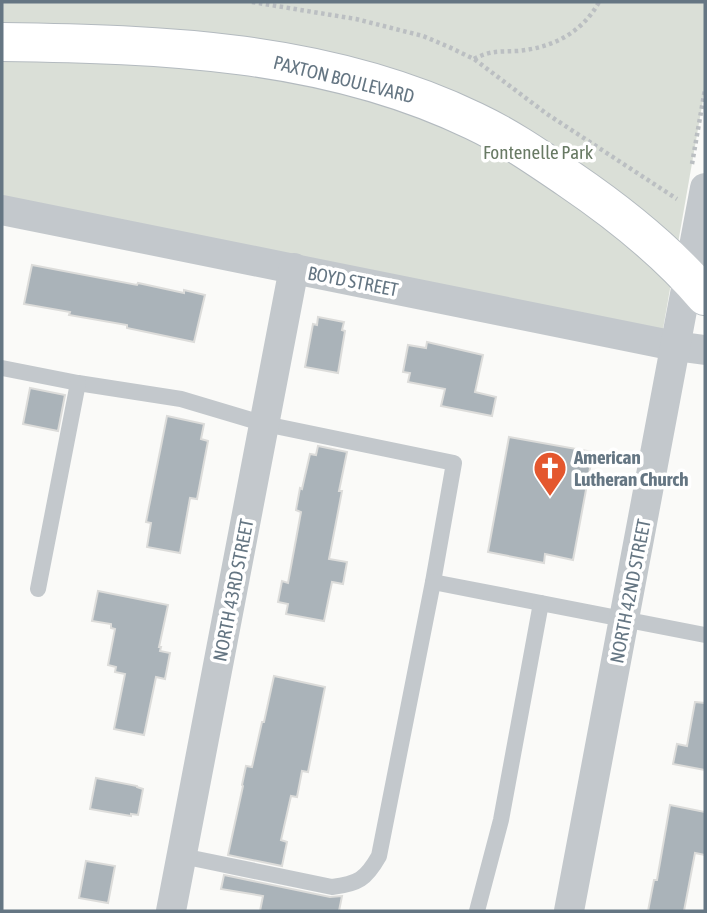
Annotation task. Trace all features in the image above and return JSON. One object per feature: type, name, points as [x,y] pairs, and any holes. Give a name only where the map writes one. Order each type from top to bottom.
[{"type":"street","name":"PAXTON BOULEVARD","points":[[2,42],[76,43],[228,53],[326,70],[425,99],[524,148],[607,205],[651,240],[697,286]]},
{"type":"street","name":"NORTH 42ND STREET","points":[[569,911],[675,346],[697,286],[692,194]]},
{"type":"street","name":"BOYD STREET","points":[[2,209],[705,350]]},
{"type":"street","name":"NORTH 43RD STREET","points":[[172,911],[293,268]]},
{"type":"lane","points":[[2,368],[181,399],[265,424],[454,463],[379,856],[371,870],[349,885],[332,887],[182,856]]},
{"type":"lane","points":[[38,589],[78,383]]},
{"type":"lane","points":[[433,582],[705,635]]},
{"type":"lane","points":[[477,911],[501,820],[541,603]]},
{"type":"path","points":[[252,2],[356,19],[423,36],[474,59],[539,108],[692,194],[705,89]]},
{"type":"path","points":[[474,59],[487,52],[526,50],[560,41],[585,20],[599,2]]},
{"type":"green space","name":"Fontenelle Park","points":[[2,2],[705,2],[705,89],[663,329],[2,197]]},
{"type":"building","points":[[32,265],[205,295],[194,342],[127,328],[127,325],[69,315],[70,312],[24,304]]},
{"type":"building","points":[[318,317],[344,322],[338,373],[305,367],[313,324],[317,325]]},
{"type":"building","points":[[427,342],[483,355],[475,392],[496,397],[492,416],[441,406],[445,389],[408,382],[410,373],[403,372],[408,345],[426,348]]},
{"type":"building","points":[[30,388],[65,395],[58,431],[23,424]]},
{"type":"building","points":[[167,416],[204,424],[201,439],[208,441],[197,499],[190,498],[180,553],[147,547],[151,523],[146,522]]},
{"type":"building","points":[[509,437],[593,452],[573,560],[545,554],[544,563],[488,552]]},
{"type":"building","points":[[318,446],[347,452],[329,559],[347,562],[343,584],[332,582],[324,621],[286,614],[288,604],[278,602],[282,581],[288,583],[301,512],[296,510],[300,488],[302,489],[310,454],[316,455]]},
{"type":"building","points":[[98,591],[168,605],[159,647],[160,651],[170,653],[165,679],[156,677],[144,735],[114,729],[125,674],[115,672],[116,667],[108,665],[115,629],[111,628],[111,624],[92,621]]},
{"type":"building","points":[[274,676],[325,687],[308,772],[302,771],[297,797],[291,796],[281,840],[287,842],[282,866],[228,855],[246,766],[252,767]]},
{"type":"building","points":[[695,702],[705,703],[705,770],[673,764],[677,744],[687,746]]},
{"type":"building","points":[[96,778],[143,789],[138,815],[90,809]]},
{"type":"building","points":[[670,805],[705,812],[705,855],[695,853],[684,911],[648,911],[654,880],[657,880]]},
{"type":"building","points":[[86,861],[115,866],[108,903],[79,898]]},
{"type":"building","points":[[224,875],[330,897],[342,896],[339,911],[260,911],[263,896],[221,889]]},
{"type":"place","name":"American Lutheran Church","points":[[550,498]]}]
